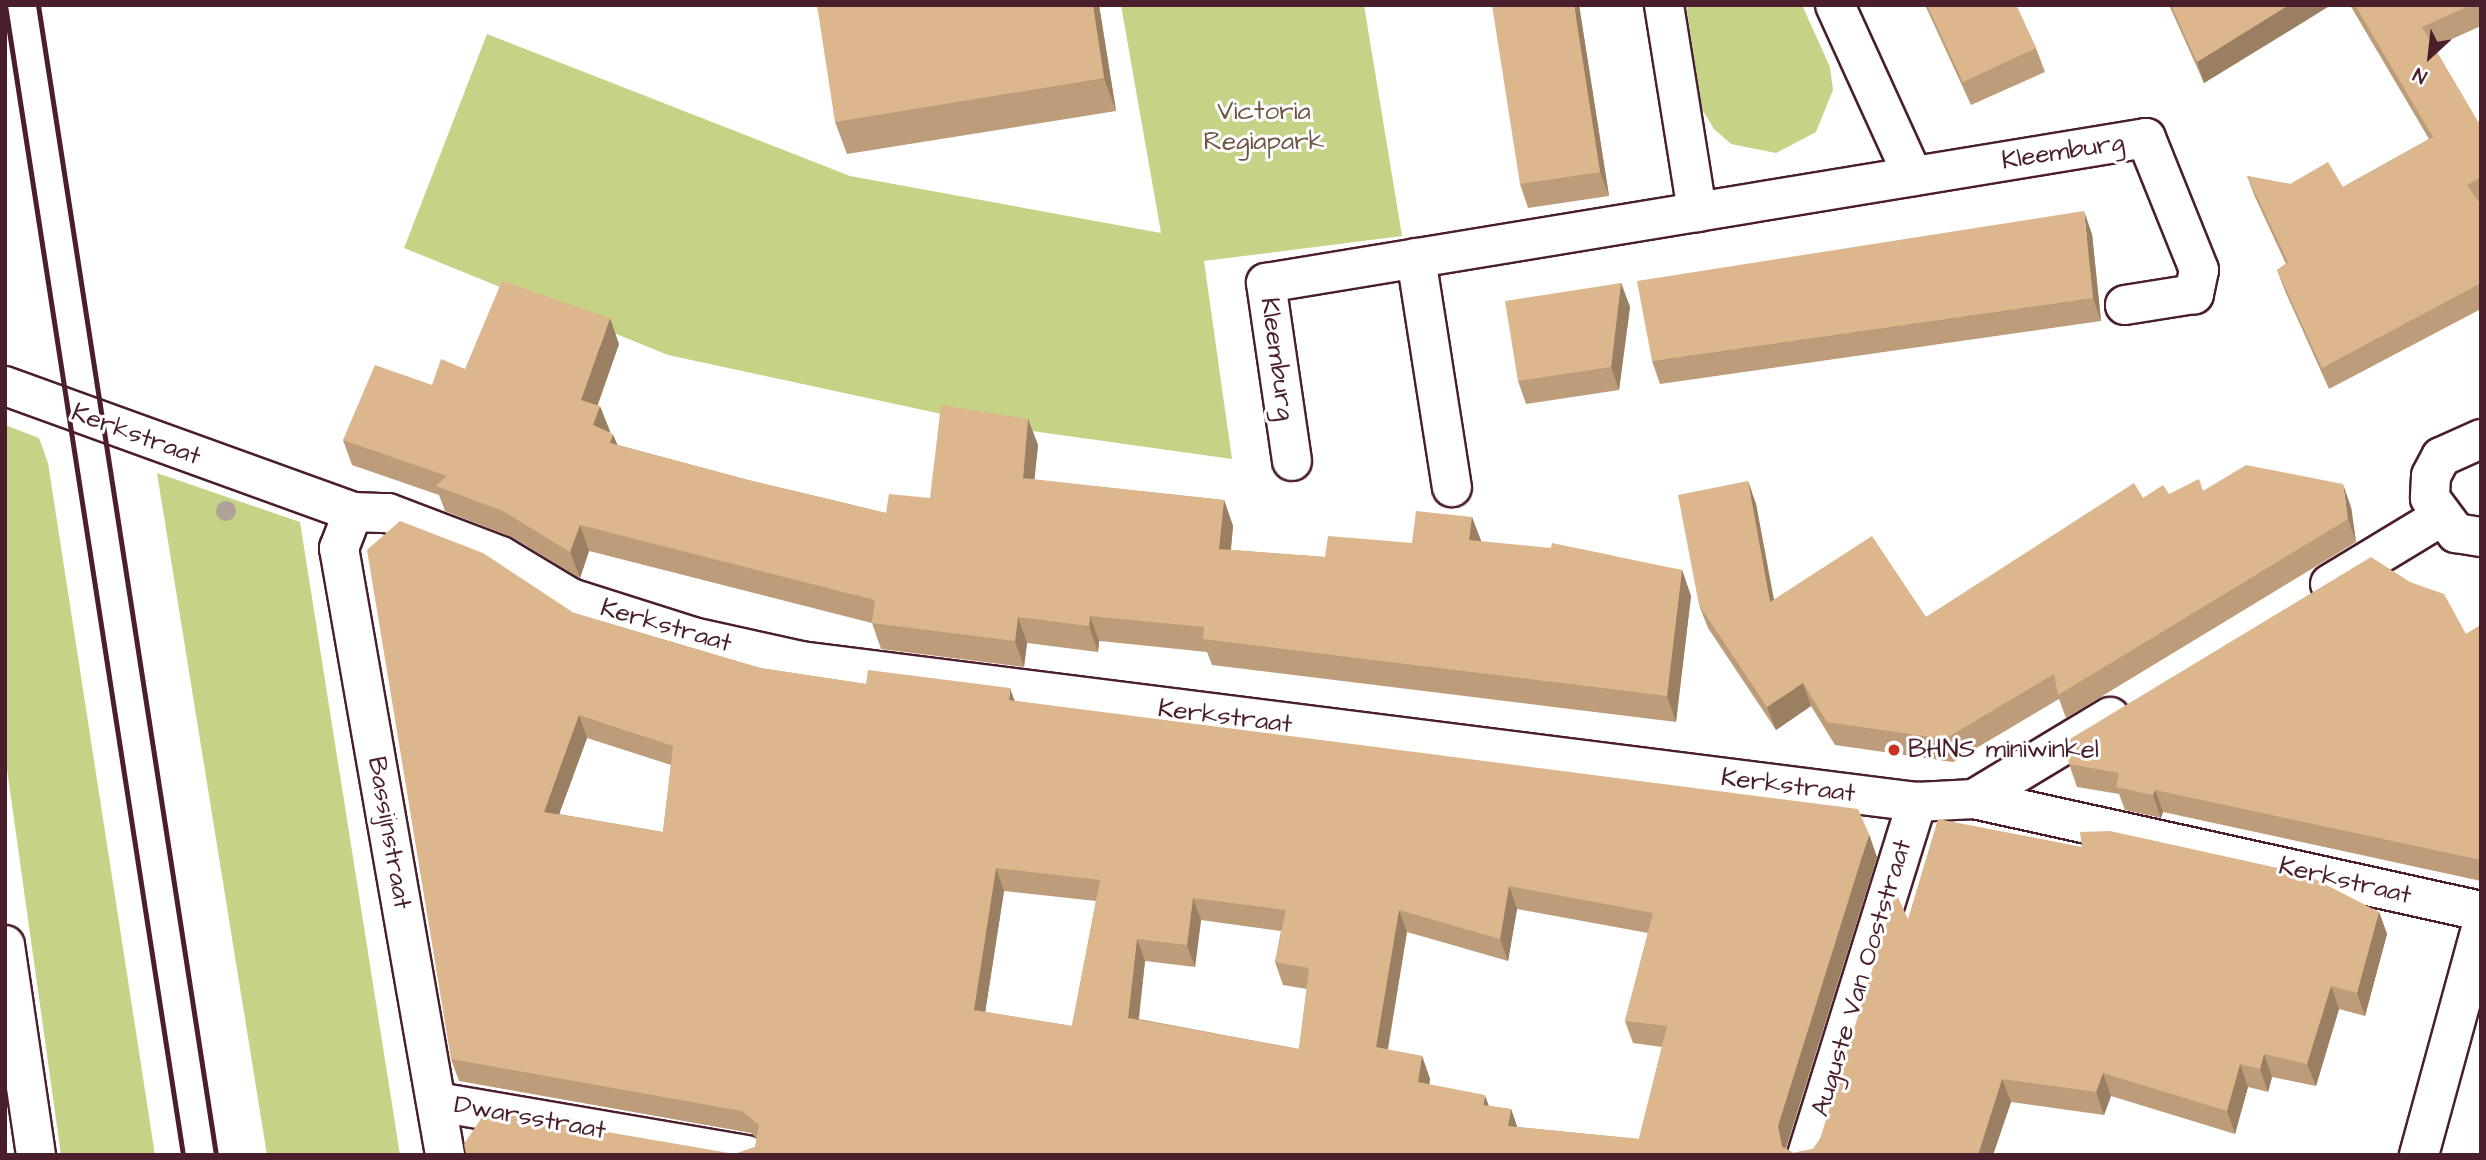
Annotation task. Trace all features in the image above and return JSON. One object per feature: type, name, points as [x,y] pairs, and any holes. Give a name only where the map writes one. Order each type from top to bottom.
[{"type":"street","points":[[1664,5],[1697,212]]},
{"type":"street","points":[[1835,5],[1913,176]]},
{"type":"street","name":"Kleemburg","points":[[1292,461],[1266,283],[2146,138],[2199,270],[2194,294],[2125,305]]},
{"type":"street","points":[[1416,258],[1452,487]]},
{"type":"street","name":"Kerkstraat","points":[[5,386],[353,512],[388,513],[501,556],[584,601],[693,637],[801,661],[1917,802],[1974,799],[2481,911]]},
{"type":"street","points":[[2481,439],[2458,444],[2441,457],[2430,498],[2439,518],[2456,533],[2481,537]]},
{"type":"street","name":"Bassijnstraat","points":[[353,512],[340,548],[445,1155]]},
{"type":"street","points":[[2299,603],[2439,518]]},
{"type":"street","points":[[1974,799],[2148,694]]},
{"type":"street","name":"Auguste Van Ooststraat","points":[[1807,1155],[1917,802]]},
{"type":"street","points":[[2418,1155],[2481,928]]},
{"type":"street","points":[[5,945],[36,1155]]},
{"type":"street","name":"Dwarsstraat","points":[[437,1102],[747,1155]]},
{"type":"green space","name":"Victoria Regiapark","points":[[1121,5],[1364,5],[1402,236],[1204,261],[1232,459],[997,426],[668,355],[404,248],[487,34],[850,176],[1161,233]]},
{"type":"green space","points":[[1686,5],[1802,5],[1830,67],[1833,90],[1816,132],[1776,153],[1731,144],[1714,129],[1702,109]]},
{"type":"green space","points":[[5,425],[39,438],[48,463],[155,1155],[61,1155],[5,755]]},
{"type":"green space","points":[[157,473],[300,522],[400,1155],[267,1155]]},
{"type":"building","points":[[817,5],[1093,5],[1104,78],[835,122]]},
{"type":"building","points":[[1492,5],[1574,5],[1600,172],[1520,184]]},
{"type":"building","points":[[1927,5],[2016,5],[2036,48],[1963,82]]},
{"type":"building","points":[[2171,5],[2289,5],[2197,62]]},
{"type":"building","points":[[2355,5],[2471,5],[2422,27],[2478,122],[2481,120],[2481,177],[2467,185],[2481,205],[2481,283],[2322,368],[2277,270],[2288,262],[2247,176],[2290,184],[2328,162],[2343,187],[2433,137]]},
{"type":"building","points":[[2084,211],[2093,298],[1652,361],[1637,281]]},
{"type":"building","points":[[502,281],[610,318],[581,400],[600,406],[593,425],[613,434],[610,443],[748,480],[886,513],[889,494],[930,498],[941,405],[1028,419],[1023,478],[1224,500],[1219,549],[1325,557],[1328,536],[1412,543],[1416,511],[1472,517],[1469,540],[1551,548],[1552,543],[1682,570],[1667,696],[1203,639],[1204,627],[1090,616],[1089,626],[1018,617],[1015,641],[872,623],[875,600],[580,525],[570,552],[503,511],[436,486],[447,476],[343,440],[375,365],[432,385],[441,359],[465,369]]},
{"type":"building","points":[[1621,283],[1611,367],[1518,381],[1505,301]]},
{"type":"building","points":[[2246,465],[2343,484],[2348,519],[2058,695],[2054,674],[1945,739],[1827,722],[1803,683],[1767,707],[1699,605],[1678,495],[1748,481],[1770,602],[1872,536],[1926,617],[2134,483],[2143,498],[2163,485],[2169,494],[2199,479],[2203,491]]},
{"type":"building","points":[[400,521],[483,553],[574,613],[760,668],[866,684],[868,670],[1010,688],[1009,700],[1858,809],[1869,834],[1778,1126],[1782,1147],[1793,1153],[1813,1149],[1820,1139],[1896,893],[1908,919],[1938,819],[2082,847],[2080,832],[2110,831],[2305,874],[2379,912],[2357,993],[2331,986],[2307,1064],[2264,1054],[2260,1069],[2240,1064],[2227,1111],[2103,1073],[2096,1092],[2002,1079],[1978,1155],[466,1155],[464,1144],[486,1111],[735,1154],[755,1147],[759,1125],[742,1111],[451,1059],[367,550]],"holes":[[[579,715],[673,746],[663,832],[544,812]],[[996,868],[1100,880],[1072,1026],[974,1010]],[[1509,886],[1653,913],[1625,1021],[1667,1026],[1639,1139],[1508,1126],[1511,1109],[1483,1105],[1485,1095],[1418,1082],[1422,1056],[1376,1047],[1399,910],[1500,939]],[[1193,898],[1286,910],[1275,962],[1309,968],[1299,1049],[1128,1018],[1137,939],[1187,945]]]},
{"type":"building","points":[[2371,557],[2410,582],[2444,594],[2466,634],[2481,625],[2481,860],[2155,790],[2153,795],[2116,787],[2119,773],[2069,764],[2065,742]]},
{"type":"railway","points":[[5,5],[183,1155]]},
{"type":"railway","points":[[38,5],[216,1155]]},
{"type":"place","name":"BHNS miniwinkel","points":[[1894,750]]}]
